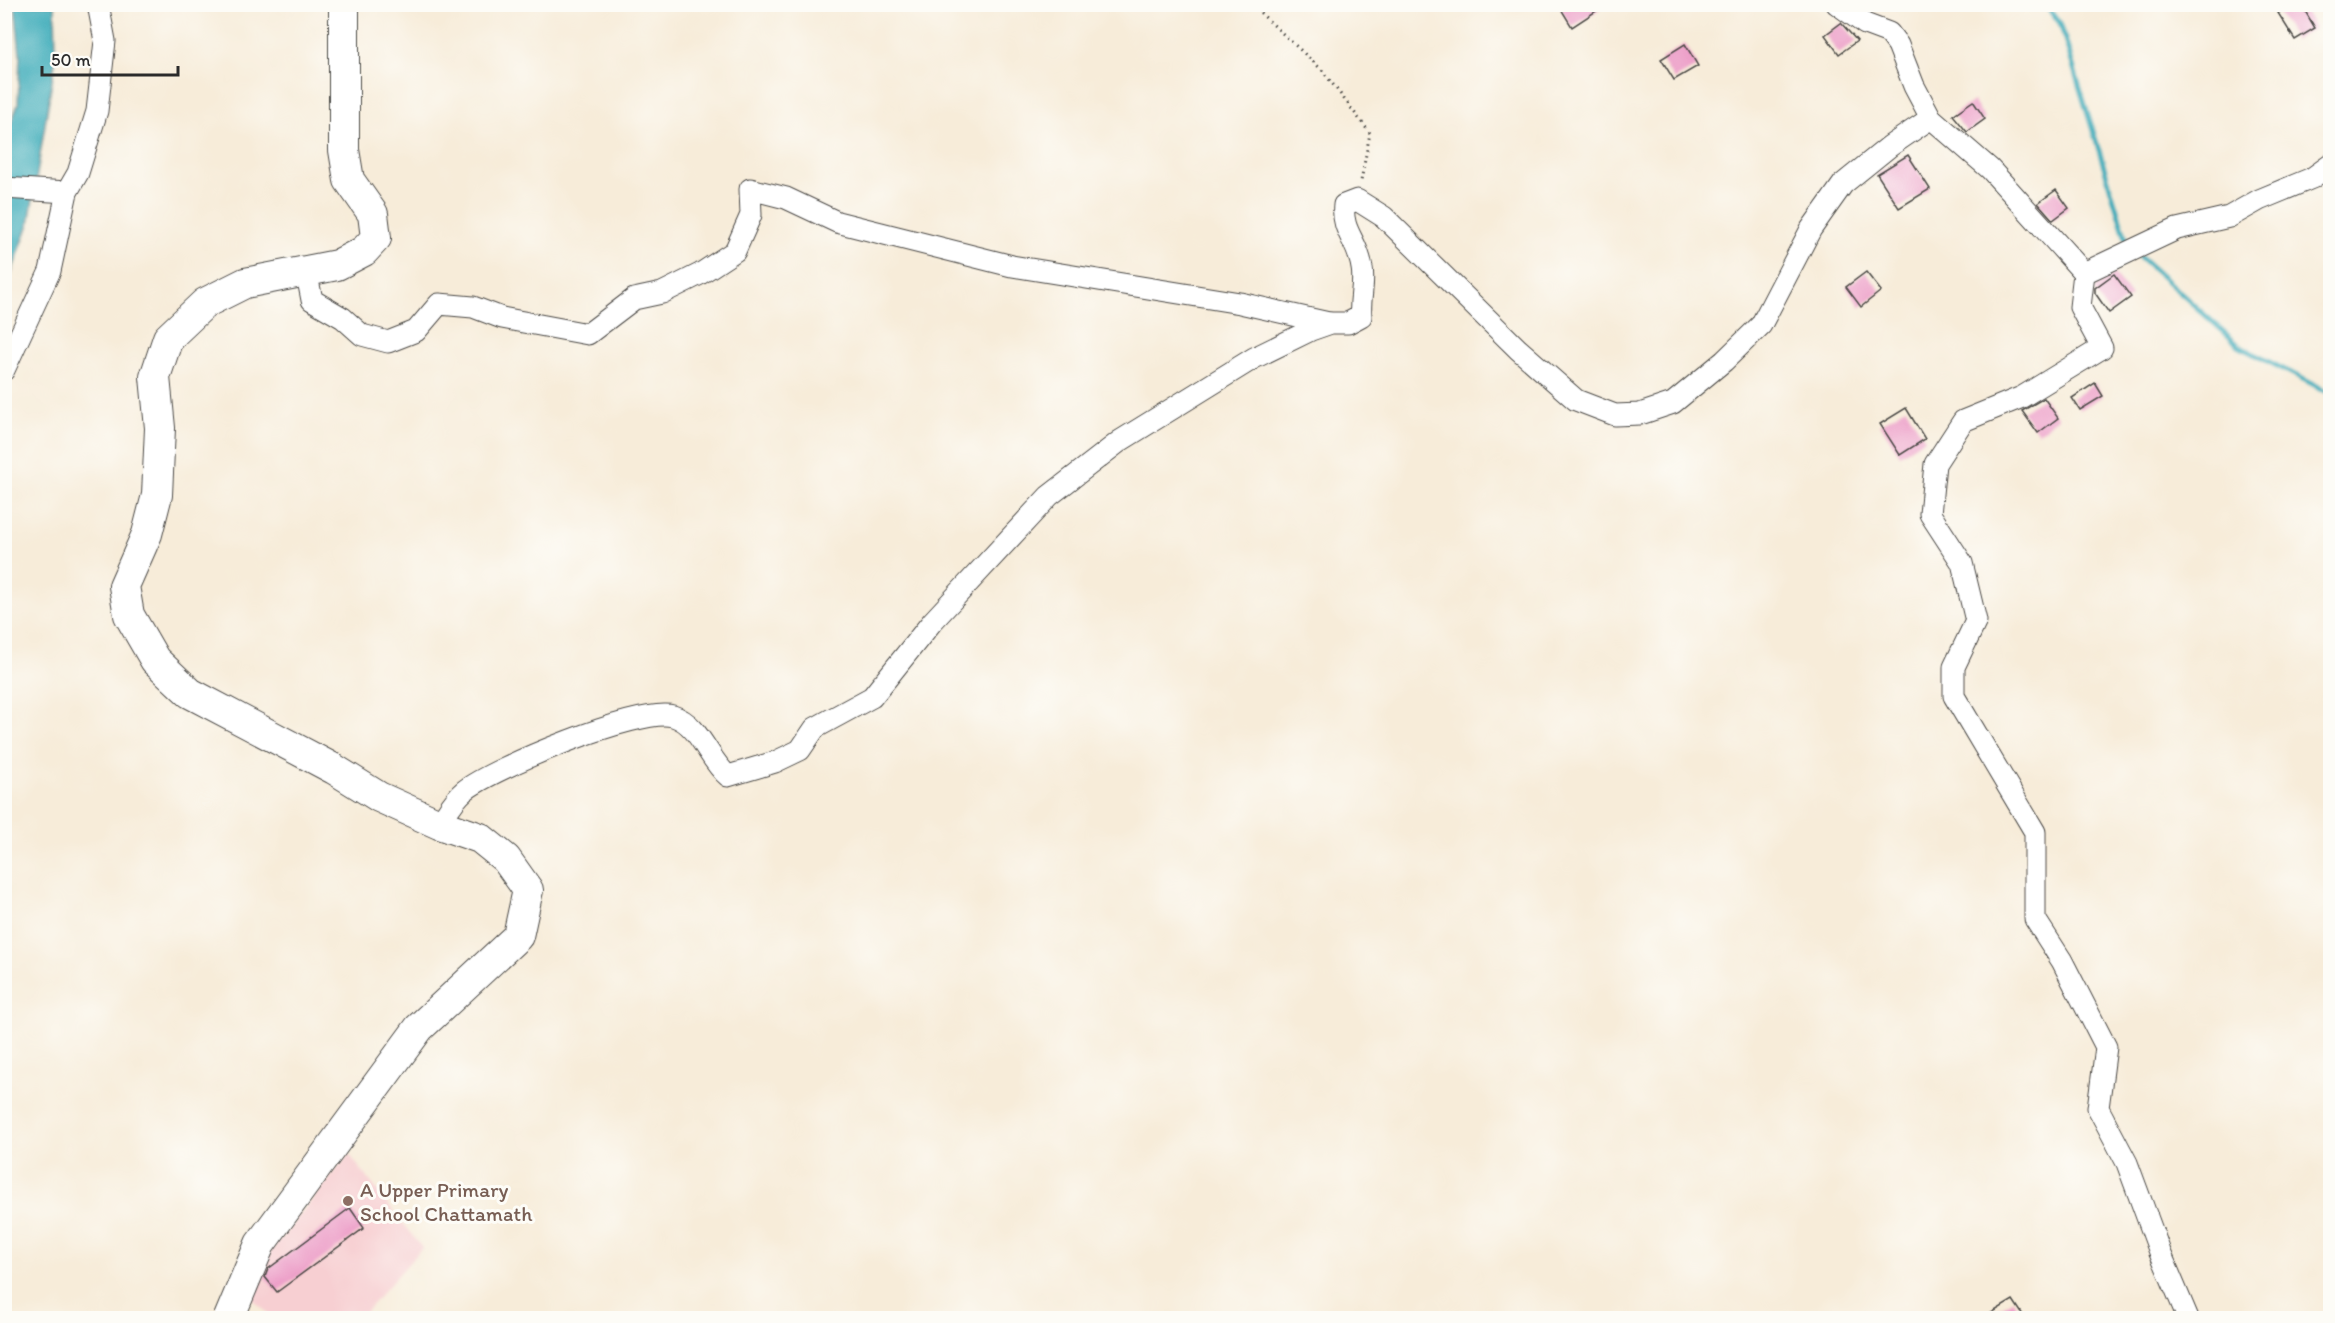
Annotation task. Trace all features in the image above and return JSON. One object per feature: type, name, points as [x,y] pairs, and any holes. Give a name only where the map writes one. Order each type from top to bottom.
[{"type":"main road","points":[[229,1318],[260,1244],[418,1028],[518,936],[528,890],[506,859],[480,838],[439,824],[379,797],[316,759],[190,693],[155,660],[129,615],[124,586],[147,534],[157,495],[160,428],[155,377],[168,338],[205,303],[245,283],[337,266],[364,251],[376,238],[373,214],[349,180],[344,150],[344,4]]},
{"type":"street","points":[[4,370],[50,271],[67,192],[78,173],[97,111],[105,41],[98,4]]},
{"type":"street","points":[[1838,4],[1865,24],[1889,33],[1898,45],[1914,86],[1932,118],[1990,169],[2084,273],[2080,307],[2102,348],[2022,397],[1963,421],[1935,464],[1930,514],[1962,563],[1976,621],[1954,667],[1954,696],[2035,832],[2035,919],[2062,961],[2106,1047],[2098,1108],[2127,1163],[2160,1252],[2188,1318]]},
{"type":"street","points":[[306,270],[312,300],[343,318],[362,334],[388,342],[416,331],[439,304],[473,307],[502,318],[588,334],[634,299],[662,293],[700,274],[735,252],[751,215],[750,189],[786,198],[837,222],[1012,266],[1240,303],[1331,323],[1348,323],[1361,316],[1359,300],[1363,269],[1356,243],[1342,221],[1344,205],[1357,200],[1384,217],[1518,349],[1576,400],[1615,415],[1640,414],[1673,403],[1724,361],[1761,325],[1811,229],[1843,184],[1890,146],[1932,118]]},
{"type":"street","points":[[2084,273],[2177,229],[2229,217],[2259,200],[2312,178],[2331,165]]},
{"type":"street","points":[[4,188],[67,192]]},
{"type":"street","points":[[439,824],[463,792],[498,771],[547,748],[646,717],[673,716],[693,729],[717,767],[728,776],[775,762],[800,750],[815,728],[872,697],[932,622],[1049,496],[1119,441],[1197,392],[1254,358],[1311,330],[1331,323]]},
{"type":"path","points":[[1256,4],[1254,7],[1322,70],[1370,133],[1357,200]]},
{"type":"shaded area","name":"A Upper Primary School Chattamath","points":[[349,1154],[422,1248],[360,1318],[273,1318],[249,1296],[270,1252]]},
{"type":"water","points":[[15,5],[55,5],[56,56],[29,224],[5,291],[4,142],[18,104],[20,54]]},
{"type":"building","points":[[1558,4],[1607,4],[1572,27]]},
{"type":"building","points":[[2292,4],[2301,4],[2315,28],[2295,40],[2278,13]]},
{"type":"building","points":[[1841,23],[1857,41],[1839,54],[1825,35]]},
{"type":"building","points":[[1685,44],[1698,66],[1674,80],[1661,59]]},
{"type":"building","points":[[1973,101],[1985,119],[1967,132],[1953,115]]},
{"type":"building","points":[[1908,155],[1930,189],[1899,208],[1877,174]]},
{"type":"building","points":[[2056,190],[2069,208],[2053,220],[2038,203]]},
{"type":"building","points":[[1866,272],[1881,291],[1861,307],[1846,287]]},
{"type":"building","points":[[2114,274],[2131,297],[2109,313],[2095,293],[2095,288]]},
{"type":"building","points":[[2095,383],[2103,396],[2080,410],[2072,398]]},
{"type":"building","points":[[2044,398],[2058,418],[2038,433],[2022,411]]},
{"type":"building","points":[[1906,408],[1925,439],[1900,455],[1880,424]]},
{"type":"building","name":"A Upper Primary School Chattamath","points":[[350,1208],[364,1228],[277,1292],[265,1277],[268,1269]]},
{"type":"building","points":[[2013,1300],[2025,1318],[1983,1318]]},
{"type":"waterway","points":[[2044,4],[2060,23],[2127,242]]},
{"type":"waterway","points":[[2140,257],[2242,348],[2330,393]]},
{"type":"place","name":"A Upper Primary School Chattamath","points":[[348,1201]]}]
